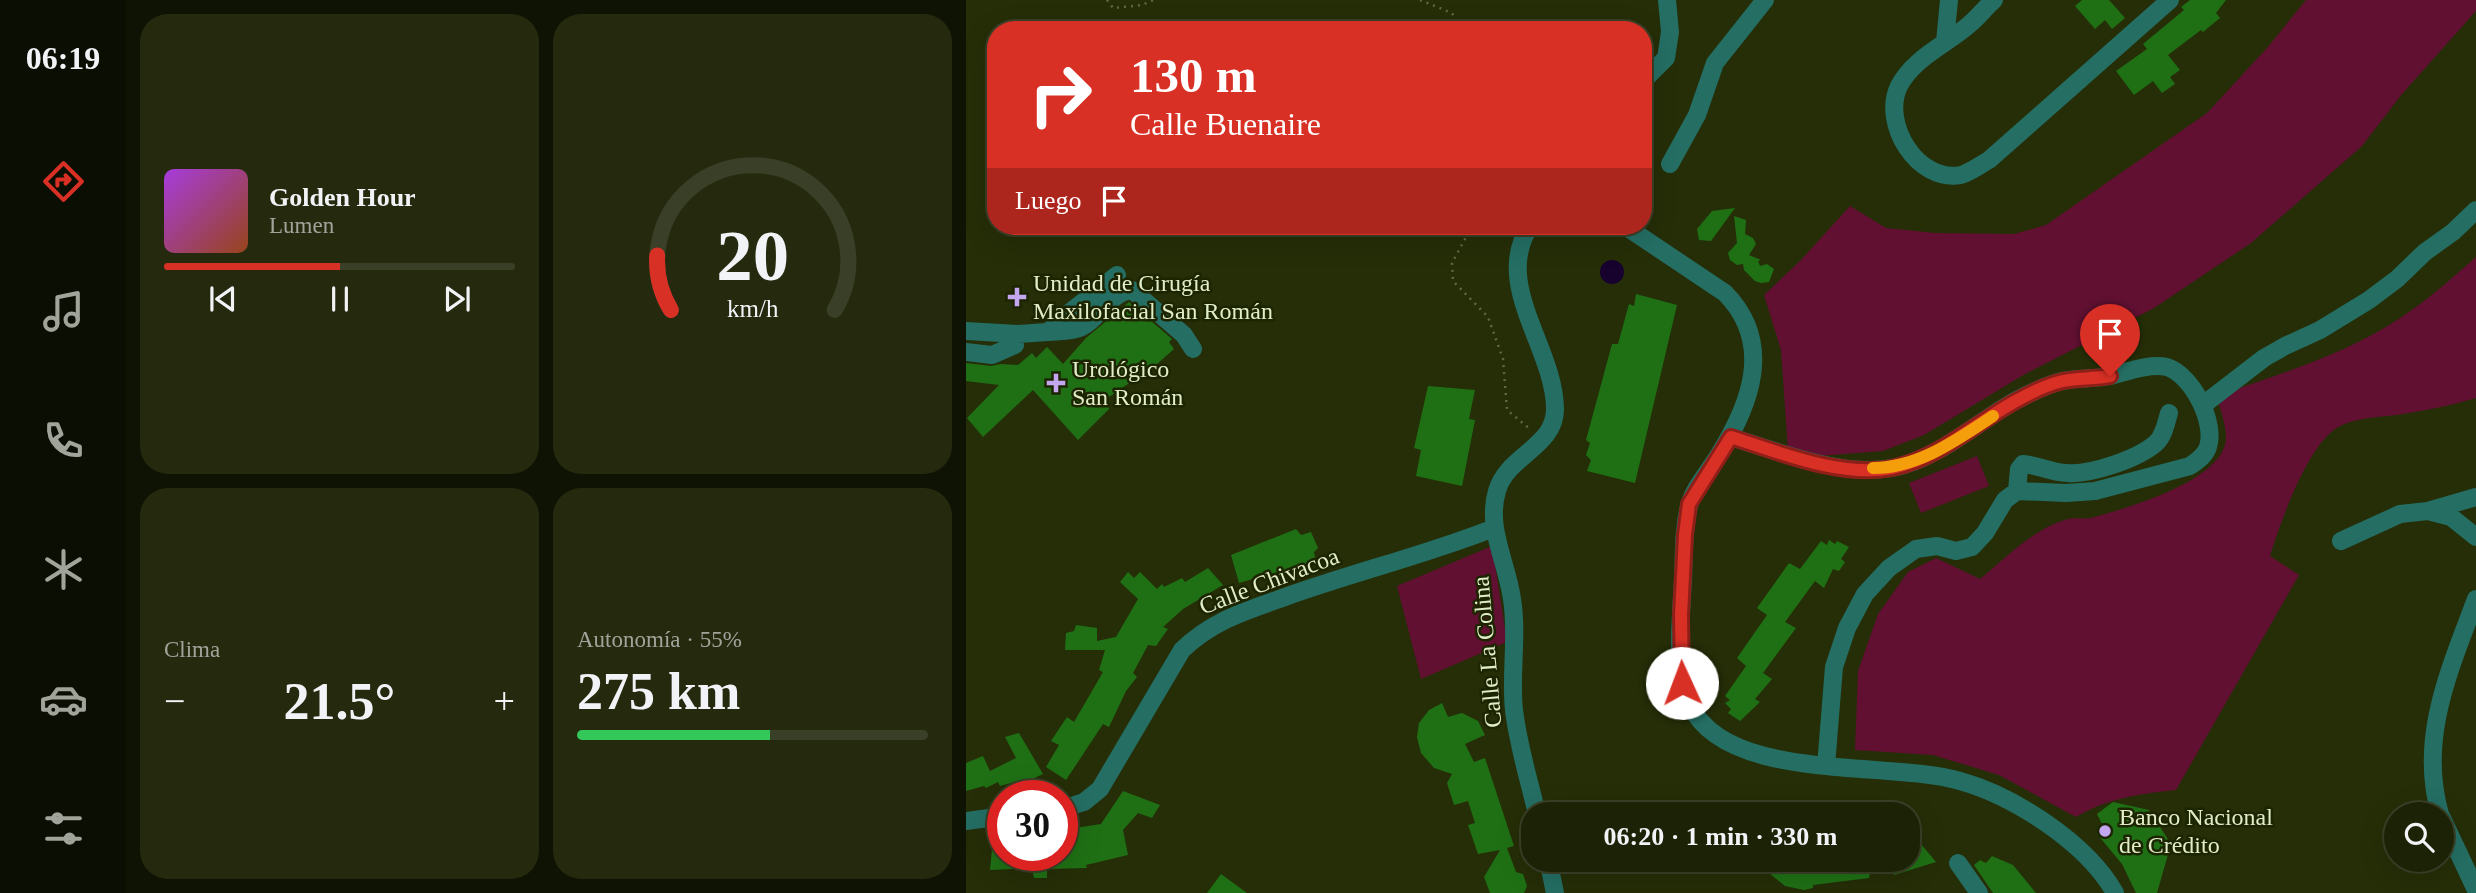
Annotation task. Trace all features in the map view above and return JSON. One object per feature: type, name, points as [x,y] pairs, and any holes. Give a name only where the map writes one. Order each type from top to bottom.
[{"type":"street","points":[[1652,72],[1666,58],[1670,32],[1667,0]]},
{"type":"street","points":[[1670,164],[1697,115],[1715,64],[1765,0]]},
{"type":"street","points":[[1945,43],[1949,0]]},
{"type":"street","points":[[1994,0],[1971,24],[1916,64],[1901,82],[1894,102],[1896,124],[1905,144],[1928,169],[1937,173],[1961,174],[1989,160],[2169,0]]},
{"type":"street","points":[[2203,405],[2264,358],[2320,330],[2369,300],[2476,210]]},
{"type":"street","points":[[1493,528],[1493,509],[1503,475],[1526,452],[1544,440],[1552,426],[1555,408],[1550,381],[1517,278],[1520,241],[1524,235]]},
{"type":"street","points":[[1639,235],[1707,279],[1739,307],[1749,328],[1755,357],[1750,388],[1731,437],[1689,504],[1681,615],[1682,683],[1691,707],[1703,724],[1719,740],[1764,757],[1826,766],[1920,773],[1960,781],[1995,794],[2027,812],[2088,857],[2115,893]]},
{"type":"street","points":[[966,352],[992,355],[1048,332],[1117,275]]},
{"type":"street","points":[[1048,332],[1070,331],[1083,327],[1121,293],[1132,290],[1184,335],[1193,349]]},
{"type":"street","points":[[976,327],[1020,344]]},
{"type":"street","points":[[1731,437],[1814,464],[1863,469],[1890,468],[1914,461],[1950,444],[2013,402],[2063,381],[2091,380],[2149,367],[2166,367],[2183,375],[2203,405],[2208,446],[2201,458],[2190,466],[2095,491],[2017,491],[2005,500],[1985,533],[1972,547],[1956,551],[1937,547],[1916,549],[1889,568],[1865,594],[1847,628],[1834,667],[1826,766]]},
{"type":"street","points":[[2017,491],[2019,468],[2023,464],[2067,473],[2099,469],[2138,454],[2156,444],[2162,436],[2168,413]]},
{"type":"street","points":[[2341,541],[2400,514],[2428,512],[2476,497]]},
{"type":"street","points":[[2428,512],[2451,517],[2476,537]]},
{"type":"street","name":"Calle Chivacoa","points":[[1078,804],[1100,789],[1182,650],[1199,633],[1221,621],[1322,584],[1493,528]]},
{"type":"street","name":"Calle La Colina","points":[[1493,528],[1513,600],[1514,711],[1534,802]]},
{"type":"street","points":[[2437,802],[2432,783],[2433,729],[2440,699],[2476,599]]},
{"type":"street","points":[[966,821],[987,818]]},
{"type":"street","points":[[2454,843],[2476,890]]},
{"type":"street","points":[[1958,863],[1979,893]]},
{"type":"street","points":[[1551,872],[1555,893]]},
{"type":"path","points":[[1107,0],[1113,8],[1142,5],[1154,0]]},
{"type":"path","points":[[1420,0],[1452,13],[1456,21]]},
{"type":"path","points":[[1467,235],[1452,263],[1453,281],[1488,317],[1503,359],[1507,410],[1544,440]]},
{"type":"shaded area","points":[[2306,0],[2476,0],[2476,11],[2402,94],[2362,146],[2251,243],[2154,308],[2025,374],[1924,435],[1883,451],[1819,456],[1788,451],[1781,350],[1764,295],[1800,261],[1850,206],[1886,228],[1935,233],[2014,234],[2046,225],[2207,113],[2267,48]]},
{"type":"shaded area","points":[[2476,257],[2476,398],[2431,409],[2347,423],[2329,435],[2317,448],[2297,484],[2270,556],[2299,575],[2176,790],[2112,801],[2076,817],[1999,775],[1933,755],[1855,750],[1858,671],[1878,614],[1908,572],[1936,558],[1980,579],[2021,544],[2056,523],[2071,518],[2091,518],[2129,507],[2193,479],[2210,467],[2221,453],[2226,438],[2217,396],[2311,363],[2357,343],[2420,304]]},
{"type":"shaded area","points":[[1607,260],[1617,260],[1624,267],[1624,277],[1617,284],[1607,284],[1600,277],[1600,267]]},
{"type":"shaded area","points":[[1977,456],[1989,486],[1921,513],[1909,483]]},
{"type":"shaded area","points":[[1492,546],[1507,642],[1421,679],[1397,586]]},
{"type":"building","points":[[2082,0],[2109,0],[2125,18],[2112,29],[2105,20],[2095,29],[2075,6]]},
{"type":"building","points":[[2190,0],[2226,0],[2216,13],[2220,18],[2168,55],[2180,70],[2170,77],[2175,84],[2162,93],[2153,81],[2134,95],[2116,71],[2147,49],[2143,44],[2184,10],[2181,7]]},
{"type":"building","points":[[1735,208],[1711,241],[1699,240],[1697,229],[1712,211]]},
{"type":"building","points":[[1734,216],[1746,220],[1745,234],[1753,238],[1756,244],[1749,255],[1761,260],[1758,261],[1760,266],[1767,264],[1774,269],[1769,282],[1755,281],[1744,270],[1743,264],[1737,265],[1730,260],[1728,253],[1737,243]]},
{"type":"building","points":[[1636,294],[1677,305],[1635,483],[1587,471],[1591,460],[1586,455],[1590,443],[1586,440],[1612,344],[1618,344],[1629,304],[1634,306]]},
{"type":"building","name":"Urológico San Román","points":[[1129,302],[1172,339],[1169,342],[1174,349],[1106,399],[1109,409],[1078,440],[1033,390],[983,437],[967,418],[999,385],[966,381],[966,363],[1018,365],[1032,353],[1036,358],[1047,347],[1063,364],[1086,338]]},
{"type":"building","points":[[1428,386],[1475,390],[1469,419],[1475,420],[1462,486],[1416,476],[1421,450],[1414,448]]},
{"type":"building","points":[[1296,529],[1301,535],[1311,532],[1318,548],[1314,552],[1316,561],[1239,583],[1231,555]]},
{"type":"building","points":[[1829,540],[1849,547],[1841,559],[1845,562],[1839,571],[1833,569],[1824,588],[1815,581],[1785,622],[1796,628],[1763,673],[1772,679],[1755,699],[1760,702],[1740,721],[1728,713],[1731,709],[1725,703],[1730,700],[1725,696],[1746,666],[1737,658],[1767,615],[1757,608],[1789,563],[1800,569],[1821,541],[1827,545]]},
{"type":"building","points":[[1208,568],[1223,585],[1183,609],[1163,627],[1168,629],[1156,646],[1148,645],[1133,673],[1137,677],[1126,691],[1109,727],[1103,724],[1066,780],[1046,767],[1059,745],[1051,741],[1067,717],[1074,722],[1103,672],[1099,670],[1105,650],[1065,650],[1066,633],[1074,631],[1076,625],[1097,628],[1097,641],[1116,637],[1138,599],[1120,582],[1128,572],[1134,578],[1140,572],[1157,589],[1162,584],[1164,587],[1182,578],[1185,582]]},
{"type":"building","points":[[1442,703],[1448,717],[1462,713],[1478,721],[1485,735],[1465,744],[1474,762],[1485,758],[1514,846],[1507,848],[1516,872],[1523,874],[1527,886],[1524,893],[1490,893],[1484,877],[1500,850],[1478,854],[1468,825],[1475,823],[1468,801],[1454,805],[1447,783],[1452,774],[1434,768],[1421,753],[1417,737],[1419,723],[1429,710]]},
{"type":"building","points":[[1019,733],[1043,774],[1030,780],[987,780],[987,788],[966,791],[966,763],[983,756],[990,771],[1016,758],[1005,737]]},
{"type":"building","points":[[1123,791],[1160,805],[1152,818],[1138,813],[1123,830],[1128,855],[1078,868],[1078,828],[1101,824]]},
{"type":"building","points":[[2113,802],[2149,810],[2171,844],[2157,893],[2136,893],[2122,864],[2097,834],[2104,828],[2097,814]]},
{"type":"building","points":[[1920,843],[1921,844],[1936,862],[1920,867]]},
{"type":"building","points":[[1992,856],[2013,865],[2036,893],[1993,893],[1974,865],[1980,860],[1986,863]]},
{"type":"building","points":[[1033,871],[1047,871],[1047,878],[1034,878]]},
{"type":"building","points":[[1870,872],[1869,878],[1813,885],[1813,888],[1804,890],[1785,886],[1769,873]]},
{"type":"building","points":[[1221,874],[1247,893],[1207,893]]},
{"type":"slow traffic","points":[[1873,468],[1890,468],[1914,461],[1950,444],[1993,416]]},
{"type":"place","name":"Unidad de Cirugía Maxilofacial San Román","points":[[1017,297]]},
{"type":"place","name":"Urológico San Román","points":[[1056,383]]},
{"type":"place","name":"Banco Nacional de Crédito","points":[[2105,831]]},
{"type":"route","points":[[1682,683],[1681,615],[1689,504],[1731,437],[1814,464],[1863,469],[1890,468],[1914,461],[1950,444],[2013,402],[2040,390],[2063,381],[2110,376]]}]
